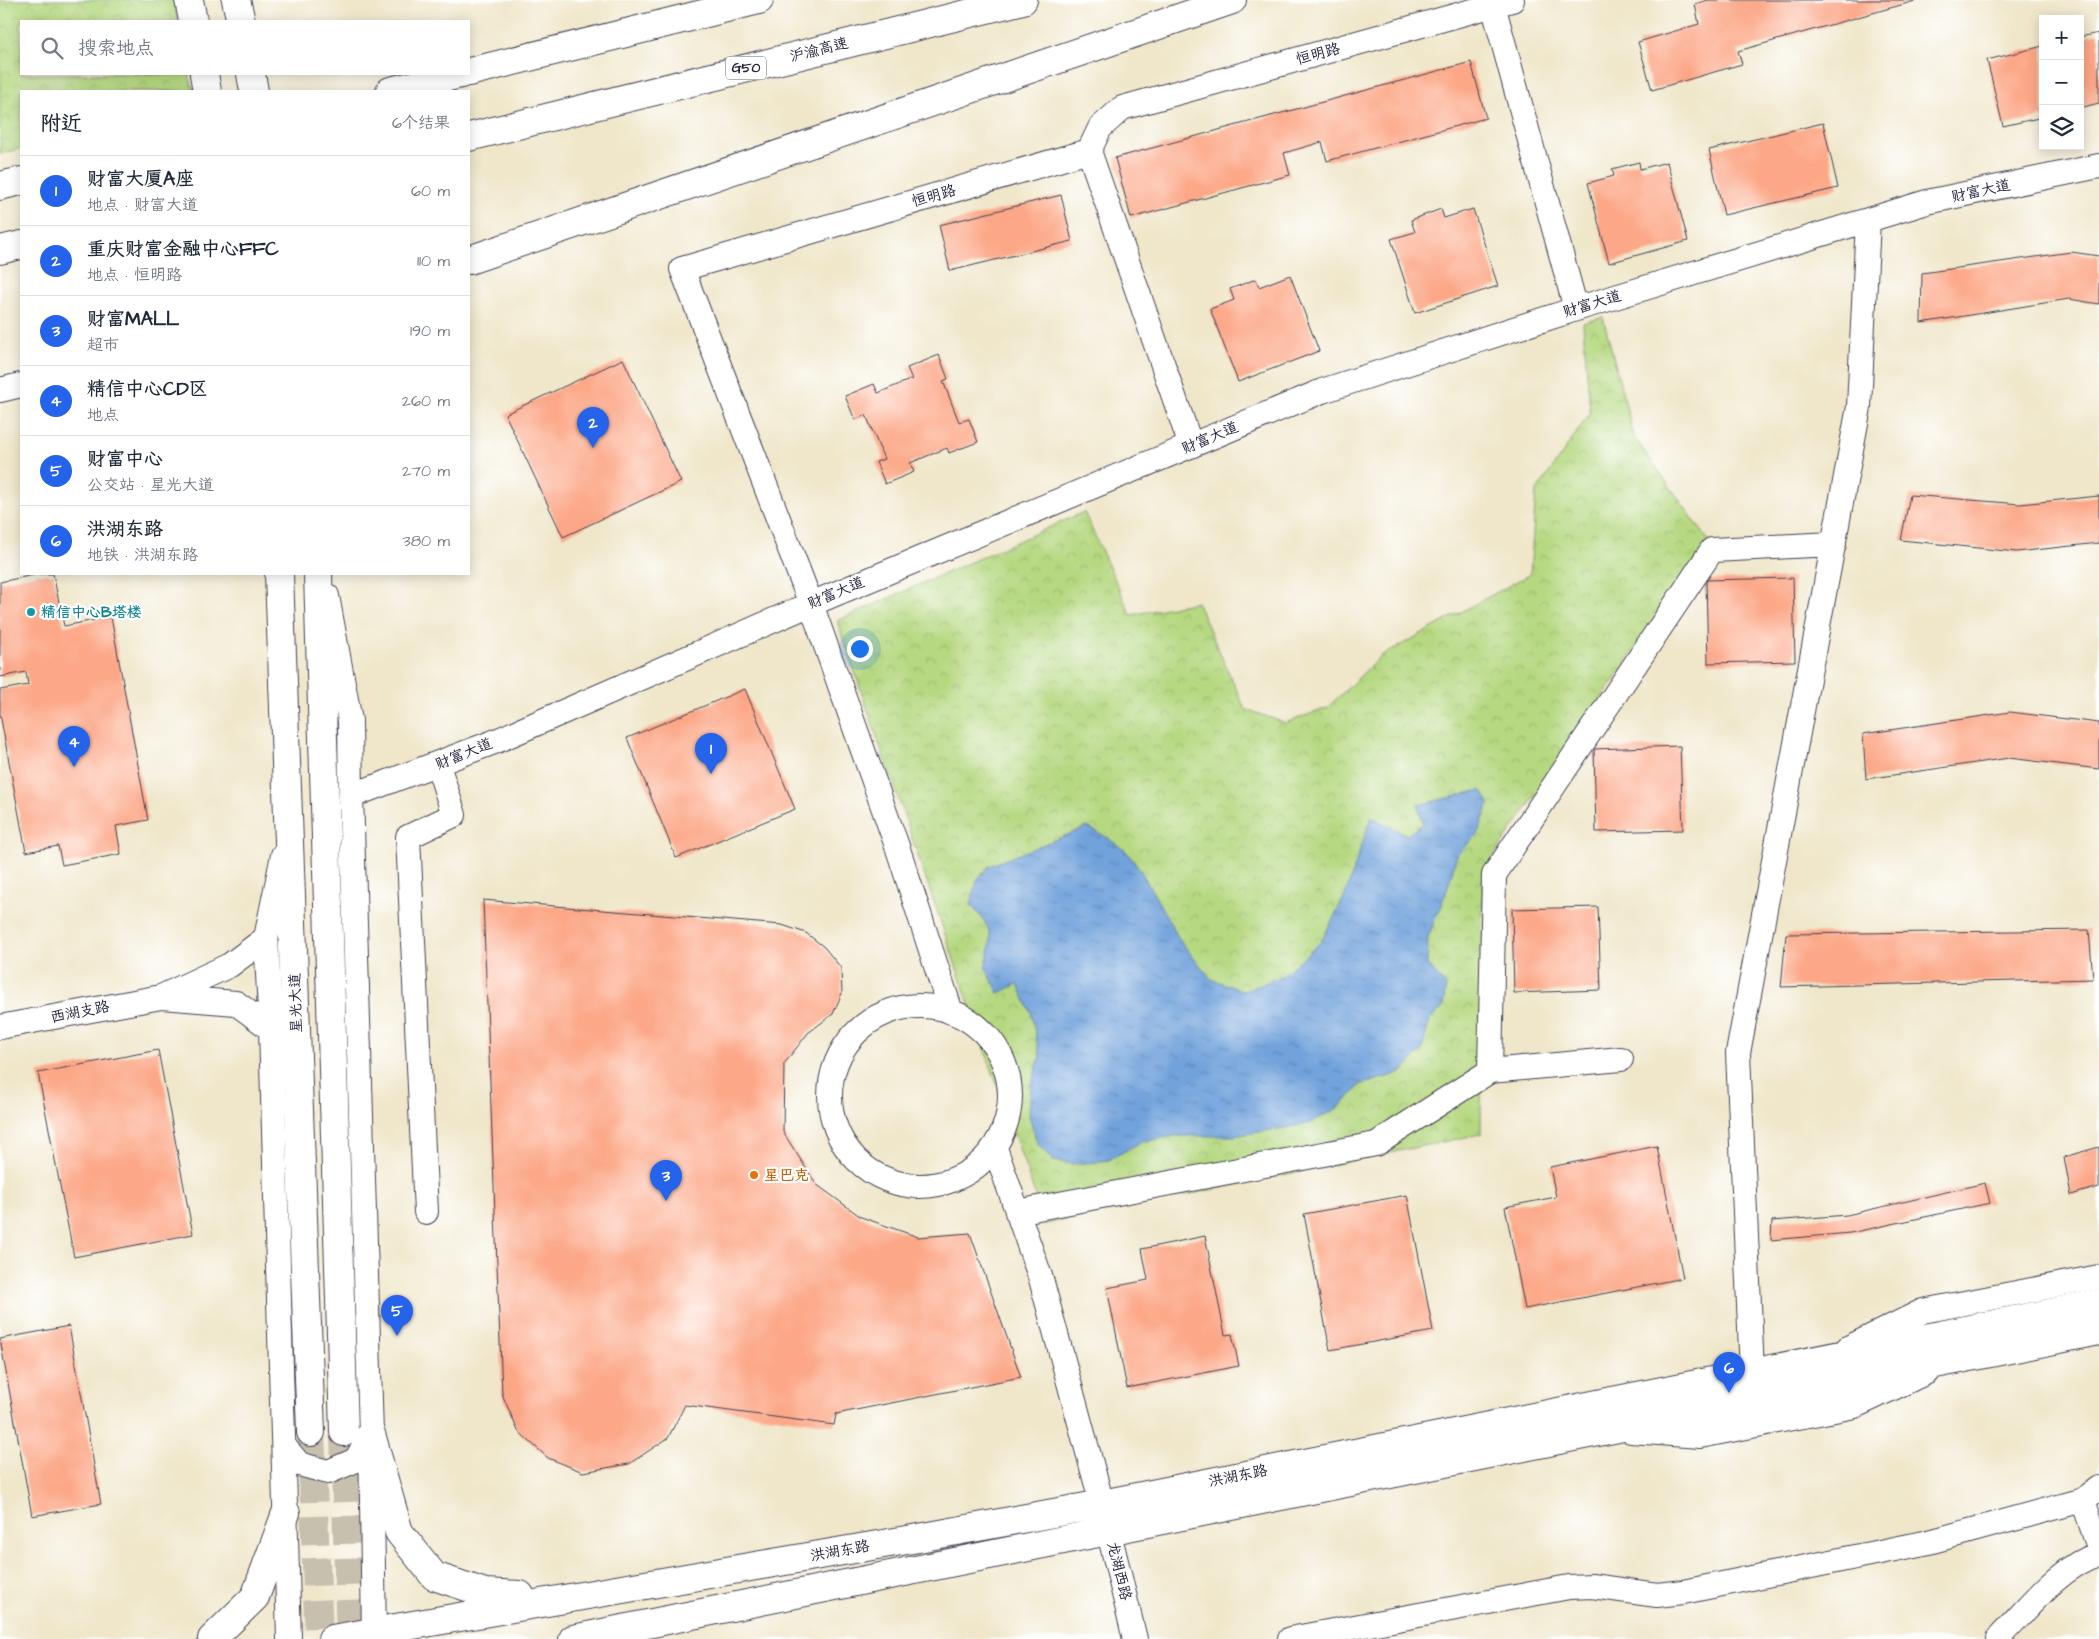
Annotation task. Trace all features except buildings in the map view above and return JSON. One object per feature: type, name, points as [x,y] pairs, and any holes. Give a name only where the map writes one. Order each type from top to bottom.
[{"type":"main road","points":[[189,0],[193,20]]},
{"type":"main road","points":[[236,0],[241,20]]},
{"type":"main road","points":[[470,72],[759,0]]},
{"type":"main road","name":"沪渝高速","points":[[470,137],[1024,0]]},
{"type":"main road","points":[[470,260],[1232,0]]},
{"type":"main road","points":[[204,75],[207,90]]},
{"type":"main road","points":[[251,75],[254,90]]},
{"type":"main road","points":[[394,90],[457,75]]},
{"type":"main road","points":[[0,186],[20,181]]},
{"type":"main road","points":[[0,250],[20,245]]},
{"type":"main road","name":"星光大道","points":[[279,575],[312,1432]]},
{"type":"main road","points":[[318,575],[358,1433],[399,1532],[434,1576],[485,1594],[567,1598]]},
{"type":"main road","name":"洪湖东路","points":[[332,1639],[374,1635],[567,1598],[924,1537],[1102,1504],[2099,1303]]},
{"type":"main road","name":"洪湖东路","points":[[573,1639],[2099,1331]]},
{"type":"main road","points":[[212,1639],[255,1597],[286,1513]]},
{"type":"street","name":"恒明路","points":[[811,604],[682,269],[1089,151],[1100,128],[1122,108],[1503,3]]},
{"type":"street","points":[[1503,3],[1576,309]]},
{"type":"street","points":[[1089,151],[1191,446]]},
{"type":"street","name":"财富大道","points":[[351,796],[438,765],[811,604],[1322,392],[1576,309],[1927,202],[2099,166]]},
{"type":"street","points":[[1752,1373],[1738,1053],[1860,407],[1868,220]]},
{"type":"street","points":[[0,390],[20,385]]},
{"type":"street","points":[[1490,1071],[1494,875],[1712,550],[1834,544]]},
{"type":"street","points":[[322,575],[342,669],[350,721],[358,1433],[374,1635]]},
{"type":"street","points":[[811,604],[898,849],[951,1012]]},
{"type":"street","points":[[426,1212],[408,837],[454,815],[438,765]]},
{"type":"street","points":[[288,1639],[286,1513],[271,1029],[266,938],[289,828]]},
{"type":"street","points":[[161,997],[230,965],[266,938]]},
{"type":"street","points":[[161,997],[236,1003],[271,1029]]},
{"type":"street","name":"西湖支路","points":[[0,1027],[161,997]]},
{"type":"street","points":[[905,1007],[936,1007],[964,1017],[988,1036],[1004,1061],[1011,1091],[1008,1121],[994,1148],[973,1170],[946,1183],[916,1187],[888,1180],[862,1166],[843,1143],[832,1116],[830,1087],[838,1058],[854,1034],[877,1016],[905,1007]]},
{"type":"street","points":[[1018,1212],[1376,1144],[1490,1071],[1621,1059]]},
{"type":"street","name":"龙湖西路","points":[[994,1148],[1041,1279],[1102,1504],[1135,1639]]},
{"type":"street","points":[[1828,1357],[1922,1311],[2099,1277]]},
{"type":"street","points":[[284,1446],[299,1464],[328,1472],[356,1460],[358,1433]]},
{"type":"street","points":[[1290,1639],[1569,1587],[1592,1586],[1657,1595],[1683,1592],[1929,1542],[2091,1494],[2099,1548]]},
{"type":"street","points":[[1998,1639],[2071,1567],[2088,1557],[2099,1554]]},
{"type":"green space","points":[[0,0],[174,0],[178,20],[20,20],[20,75],[189,75],[193,90],[20,90],[20,148],[0,154]]},
{"type":"green space","points":[[1603,317],[1634,437],[1709,541],[1483,872],[1481,1134],[1045,1224],[837,621],[1084,512],[1131,615],[1197,602],[1245,709],[1285,723],[1327,708],[1381,656],[1530,574],[1536,492],[1590,413],[1583,323]]},
{"type":"water","points":[[1481,790],[1489,803],[1478,834],[1457,855],[1447,890],[1428,937],[1427,964],[1446,986],[1443,1008],[1430,1019],[1422,1050],[1401,1073],[1360,1085],[1340,1107],[1309,1124],[1234,1136],[1176,1136],[1141,1142],[1109,1160],[1078,1164],[1053,1161],[1037,1143],[1029,1116],[1031,1085],[1040,1057],[1031,1013],[1018,984],[999,993],[985,967],[990,947],[990,933],[984,921],[971,905],[977,880],[989,866],[1087,827],[1103,835],[1126,851],[1142,873],[1181,942],[1211,979],[1244,991],[1282,976],[1321,942],[1346,893],[1371,817],[1407,835],[1423,824],[1418,805]]},
{"type":"tunnel","points":[[311,1432],[319,1639]]},
{"type":"tunnel","points":[[344,1432],[350,1639]]},
{"type":"place","name":"重庆财富金融中心FFC","points":[[593,448]]},
{"type":"place","name":"精信中心B塔楼","points":[[31,612]]},
{"type":"place","name":"精信中心CD区","points":[[74,767]]},
{"type":"place","name":"财富大厦A座","points":[[711,774]]},
{"type":"place","name":"星巴克","points":[[754,1175]]},
{"type":"place","name":"财富MALL","points":[[666,1201]]},
{"type":"place","name":"财富中心","points":[[397,1336]]},
{"type":"place","name":"洪湖东路","points":[[1729,1393]]}]
